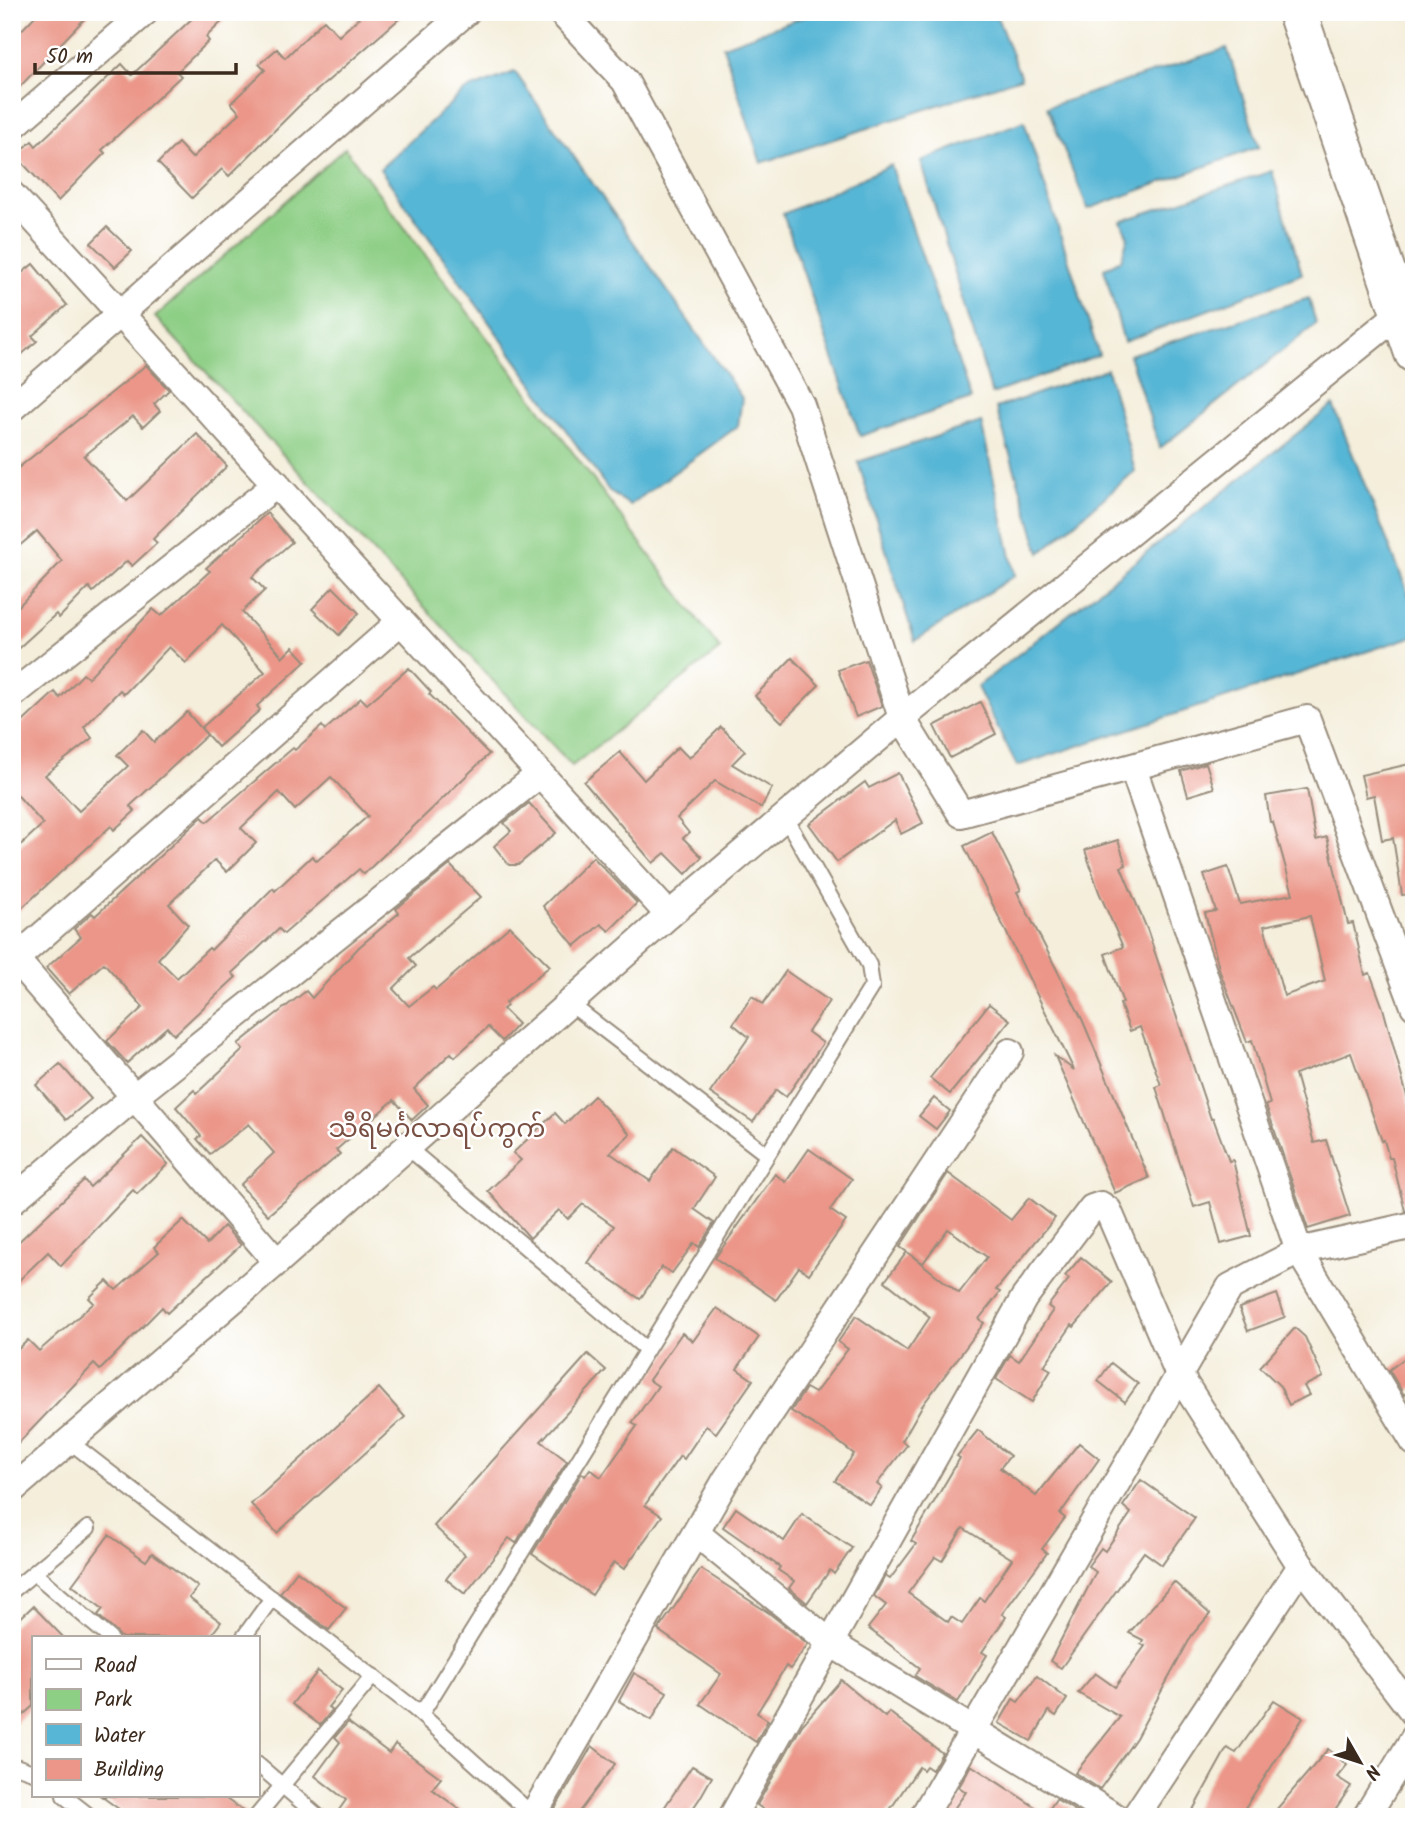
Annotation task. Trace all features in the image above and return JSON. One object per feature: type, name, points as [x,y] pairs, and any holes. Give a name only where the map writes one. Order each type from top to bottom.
[{"type":"main road","points":[[1297,12],[1414,353]]},
{"type":"street","points":[[12,127],[145,12]]},
{"type":"street","points":[[12,408],[466,12]]},
{"type":"street","points":[[561,12],[625,81],[802,405],[902,718],[961,814],[1307,719],[1414,1006]]},
{"type":"street","points":[[12,195],[669,915]]},
{"type":"street","points":[[12,1490],[276,1262],[669,915],[902,718],[1400,313]]},
{"type":"street","points":[[12,695],[277,484]]},
{"type":"street","points":[[276,1262],[13,959],[401,621]]},
{"type":"street","points":[[1133,768],[1299,1251],[1414,1442]]},
{"type":"street","points":[[12,1201],[134,1097],[540,774]]},
{"type":"street","points":[[533,1816],[726,1480],[1010,1052]]},
{"type":"street","points":[[732,1817],[832,1644],[1024,1298],[1092,1208],[1101,1205],[1108,1210],[1179,1375],[1301,1566],[1414,1713]]},
{"type":"street","points":[[923,1817],[1230,1287],[1299,1251],[1414,1225]]},
{"type":"street","points":[[696,1533],[832,1644],[974,1728],[1116,1817]]},
{"type":"street","points":[[1135,1817],[1301,1566]]},
{"type":"street","points":[[1366,1817],[1414,1738]]},
{"type":"lane","points":[[416,1710],[425,1708],[872,986],[869,965],[785,817]]},
{"type":"lane","points":[[569,1003],[766,1154]]},
{"type":"lane","points":[[407,1147],[646,1349]]},
{"type":"lane","points":[[69,1441],[416,1710],[533,1816]]},
{"type":"lane","points":[[12,1591],[88,1528]]},
{"type":"lane","points":[[34,1573],[108,1636]]},
{"type":"lane","points":[[244,1636],[272,1598]]},
{"type":"lane","points":[[256,1817],[373,1676]]},
{"type":"lane","points":[[12,1765],[32,1768]]},
{"type":"lane","points":[[259,1766],[319,1817]]},
{"type":"lane","points":[[66,1798],[90,1817]]},
{"type":"green space","points":[[345,148],[720,649],[572,766],[155,317]]},
{"type":"water","points":[[817,12],[995,12],[1021,78],[761,163],[723,46]]},
{"type":"water","points":[[1227,48],[1259,147],[1088,209],[1047,107]]},
{"type":"water","points":[[515,72],[742,398],[738,426],[630,505],[610,492],[380,169],[464,91]]},
{"type":"water","points":[[1024,121],[1099,355],[992,394],[921,161]]},
{"type":"water","points":[[891,165],[971,399],[860,436],[783,214]]},
{"type":"water","points":[[1272,171],[1302,274],[1124,342],[1104,269],[1121,260],[1128,237],[1121,221]]},
{"type":"water","points":[[1309,298],[1316,324],[1160,448],[1129,355]]},
{"type":"water","points":[[1107,369],[1135,471],[1040,553],[996,408]]},
{"type":"water","points":[[1333,405],[1414,608],[1414,636],[1017,766],[977,687]]},
{"type":"water","points":[[981,422],[1015,575],[915,641],[858,462]]},
{"type":"building","points":[[39,12],[91,12],[12,95],[12,40]]},
{"type":"building","points":[[199,12],[232,12],[206,37],[209,41],[177,72],[181,76],[102,150],[105,153],[58,201],[16,156],[32,141],[36,146],[122,64],[132,75]]},
{"type":"building","points":[[365,12],[407,12],[298,107],[229,176],[222,169],[192,198],[158,163],[178,143],[192,158],[240,113],[231,103],[265,70],[259,64],[277,49],[285,58],[324,20],[339,36]]},
{"type":"building","points":[[107,227],[132,251],[115,267],[91,243]]},
{"type":"building","points":[[33,264],[67,305],[32,336],[37,341],[12,363],[12,281]]},
{"type":"building","points":[[146,365],[169,390],[154,404],[160,411],[143,427],[133,416],[84,456],[127,501],[197,434],[227,466],[153,539],[157,543],[132,566],[127,561],[93,592],[89,587],[59,618],[56,614],[12,654],[12,613],[62,561],[37,531],[12,552],[12,473]]},
{"type":"building","points":[[267,513],[292,542],[252,577],[265,590],[242,612],[283,657],[293,647],[306,661],[257,706],[260,710],[218,747],[201,728],[265,672],[222,625],[186,663],[169,647],[124,694],[120,690],[84,727],[92,738],[45,775],[79,811],[128,766],[117,755],[143,730],[154,742],[187,712],[207,735],[130,806],[135,811],[114,830],[111,826],[12,917],[12,853],[43,824],[12,789],[12,732],[55,692],[60,698],[83,674],[88,678],[153,609],[161,616],[210,571],[206,568]]},
{"type":"building","points":[[333,587],[359,613],[339,635],[312,609]]},
{"type":"building","points":[[792,658],[819,685],[782,722],[755,696]]},
{"type":"building","points":[[866,660],[882,706],[856,717],[838,670]]},
{"type":"building","points":[[409,668],[431,692],[429,694],[489,754],[364,874],[359,869],[284,934],[279,929],[232,973],[236,977],[174,1035],[167,1027],[127,1063],[107,1041],[143,1007],[104,963],[69,994],[46,968],[81,937],[74,929],[92,913],[95,916],[202,817],[207,822],[293,748],[295,750],[322,726],[325,730],[361,698],[367,704]],"holes":[[[331,777],[368,816],[317,861],[312,856],[275,891],[273,888],[211,950],[209,948],[177,978],[158,959],[188,925],[169,904],[215,860],[227,872],[256,843],[241,828],[279,792],[295,810]]]},
{"type":"building","points":[[980,702],[996,734],[950,758],[934,726]]},
{"type":"building","points":[[721,727],[745,751],[732,764],[772,788],[761,808],[715,781],[677,818],[689,833],[683,838],[702,857],[686,874],[665,853],[653,863],[584,782],[620,752],[644,780],[678,747],[689,758]]},
{"type":"building","points":[[1206,763],[1214,788],[1188,796],[1181,771]]},
{"type":"building","points":[[1414,763],[1414,894],[1402,895],[1393,838],[1382,840],[1374,795],[1366,797],[1361,775]]},
{"type":"building","points":[[898,773],[923,823],[901,834],[895,820],[837,862],[809,824],[865,782],[869,788]]},
{"type":"building","points":[[1307,789],[1316,840],[1327,837],[1348,924],[1353,923],[1365,975],[1370,973],[1383,1008],[1414,1122],[1414,1210],[1405,1211],[1392,1158],[1389,1158],[1384,1140],[1382,1141],[1351,1053],[1295,1074],[1314,1143],[1326,1140],[1350,1216],[1308,1229],[1266,1105],[1270,1104],[1252,1040],[1247,1042],[1220,972],[1205,913],[1216,911],[1204,875],[1228,867],[1240,904],[1293,894],[1273,822],[1270,822],[1266,796]],"holes":[[[1310,916],[1325,981],[1284,996],[1264,926]]]},
{"type":"building","points":[[529,803],[556,833],[518,865],[509,865],[494,846],[511,831],[504,823]]},
{"type":"building","points":[[992,832],[1021,890],[1017,892],[1082,1019],[1149,1178],[1115,1193],[1055,1056],[1074,1070],[964,846]]},
{"type":"building","points":[[1118,840],[1126,865],[1121,867],[1147,929],[1211,1119],[1213,1118],[1229,1161],[1233,1160],[1251,1236],[1221,1244],[1210,1202],[1194,1207],[1156,1087],[1161,1085],[1140,1027],[1130,1031],[1120,1004],[1123,1003],[1105,954],[1123,947],[1099,892],[1085,850]]},
{"type":"building","points":[[593,857],[637,903],[609,931],[601,924],[575,946],[543,906]]},
{"type":"building","points":[[450,865],[481,897],[409,958],[416,966],[393,989],[409,1006],[433,987],[436,990],[510,926],[550,966],[505,1003],[507,1006],[503,1009],[518,1024],[502,1041],[488,1027],[455,1057],[451,1053],[414,1089],[428,1105],[412,1120],[394,1100],[336,1150],[340,1154],[268,1215],[240,1185],[274,1153],[249,1124],[210,1154],[197,1139],[201,1136],[176,1107],[194,1090],[197,1093],[243,1050],[238,1044],[306,991],[312,998],[359,947],[399,913],[396,909]]},
{"type":"building","points":[[786,971],[829,1001],[808,1032],[823,1043],[786,1097],[776,1090],[753,1122],[710,1093],[749,1037],[733,1024],[752,996],[763,1004]]},
{"type":"building","points":[[989,1004],[1010,1020],[950,1094],[930,1078]]},
{"type":"building","points":[[60,1064],[91,1099],[66,1120],[36,1085]]},
{"type":"building","points":[[594,1096],[630,1134],[610,1153],[650,1181],[673,1147],[715,1177],[694,1209],[714,1223],[699,1247],[694,1243],[672,1273],[662,1267],[640,1299],[588,1263],[614,1226],[583,1204],[568,1219],[559,1210],[530,1238],[488,1191],[521,1160],[513,1153],[555,1113],[565,1124]]},
{"type":"building","points":[[934,1098],[950,1111],[936,1129],[919,1116]]},
{"type":"building","points":[[142,1137],[168,1164],[137,1194],[133,1190],[61,1266],[48,1252],[12,1287],[12,1248],[84,1180],[90,1187]]},
{"type":"building","points":[[809,1149],[852,1179],[830,1210],[846,1221],[809,1274],[799,1267],[776,1300],[715,1258],[775,1174],[786,1182]]},
{"type":"building","points":[[948,1173],[1011,1220],[1029,1198],[1055,1218],[996,1290],[1000,1292],[979,1319],[984,1323],[922,1406],[902,1441],[907,1445],[877,1484],[882,1488],[870,1505],[835,1481],[854,1454],[826,1432],[791,1411],[806,1388],[815,1393],[848,1349],[838,1342],[856,1316],[907,1351],[930,1317],[885,1281],[907,1252],[959,1293],[987,1257],[948,1229],[923,1263],[900,1247]]},
{"type":"building","points":[[183,1220],[207,1244],[224,1226],[241,1245],[167,1313],[162,1307],[100,1370],[94,1364],[12,1450],[12,1355],[28,1340],[39,1351],[94,1303],[89,1298],[107,1281],[116,1290],[159,1252],[154,1247]]},
{"type":"building","points":[[1081,1257],[1112,1282],[1074,1327],[1072,1325],[1044,1366],[1051,1370],[1032,1402],[996,1379],[1010,1355],[1019,1361],[1053,1310],[1048,1306],[1069,1279],[1065,1276]]},
{"type":"building","points":[[1277,1294],[1285,1317],[1248,1331],[1239,1308]]},
{"type":"building","points":[[717,1308],[759,1337],[737,1369],[753,1380],[716,1433],[706,1426],[684,1459],[680,1456],[645,1505],[662,1516],[624,1569],[614,1562],[592,1595],[532,1554],[582,1473],[585,1476],[590,1469],[601,1477],[637,1426],[632,1423],[658,1386],[649,1380],[682,1333],[693,1341]]},
{"type":"building","points":[[1295,1328],[1305,1337],[1323,1377],[1304,1386],[1309,1395],[1289,1405],[1280,1386],[1260,1367]]},
{"type":"building","points":[[1414,1351],[1414,1387],[1404,1395],[1389,1370]]},
{"type":"building","points":[[588,1354],[606,1370],[541,1441],[567,1461],[516,1543],[509,1538],[465,1594],[446,1579],[465,1555],[434,1526]]},
{"type":"building","points":[[1111,1363],[1138,1384],[1125,1402],[1098,1381]]},
{"type":"building","points":[[379,1388],[405,1417],[277,1533],[251,1504]]},
{"type":"building","points":[[978,1430],[1010,1456],[1000,1468],[1036,1496],[1079,1443],[1099,1459],[1060,1514],[1065,1518],[1042,1549],[1047,1553],[1002,1614],[1006,1617],[982,1652],[987,1655],[958,1702],[915,1676],[920,1668],[868,1628],[886,1605],[874,1596],[885,1576],[890,1579],[916,1544],[911,1541],[960,1458],[957,1456]],"holes":[[[963,1528],[1012,1559],[984,1601],[980,1598],[962,1624],[951,1617],[948,1622],[908,1593],[935,1557],[942,1561]]]},
{"type":"building","points":[[1141,1480],[1195,1518],[1162,1565],[1144,1552],[1061,1668],[1050,1661],[1096,1572],[1088,1566],[1101,1548],[1105,1551],[1131,1513],[1123,1506]]},
{"type":"building","points":[[736,1508],[784,1541],[802,1514],[852,1548],[834,1574],[830,1570],[807,1603],[789,1588],[794,1581],[778,1570],[780,1567],[723,1527]]},
{"type":"building","points":[[109,1535],[146,1561],[152,1553],[198,1587],[189,1598],[221,1622],[210,1636],[120,1636],[98,1615],[103,1609],[72,1585]]},
{"type":"building","points":[[701,1569],[769,1613],[808,1644],[790,1669],[786,1666],[757,1713],[768,1720],[756,1742],[700,1704],[721,1674],[658,1630]]},
{"type":"building","points":[[297,1571],[346,1608],[329,1630],[280,1593]]},
{"type":"building","points":[[1174,1582],[1210,1614],[1192,1635],[1136,1738],[1100,1789],[1075,1773],[1120,1717],[1078,1693],[1095,1673],[1115,1687],[1145,1646],[1141,1644],[1143,1640],[1129,1633]]},
{"type":"building","points":[[33,1606],[62,1636],[32,1636],[32,1707],[12,1725],[12,1626]]},
{"type":"building","points":[[318,1671],[342,1690],[328,1707],[332,1710],[320,1725],[292,1704]]},
{"type":"building","points":[[634,1673],[667,1692],[652,1720],[619,1701]]},
{"type":"building","points":[[1037,1676],[1067,1699],[1056,1716],[1049,1711],[1031,1741],[999,1723],[1013,1699],[1018,1702]]},
{"type":"building","points":[[841,1680],[885,1717],[889,1712],[942,1753],[932,1770],[926,1766],[923,1770],[919,1767],[885,1817],[774,1817],[757,1805],[802,1725]]},
{"type":"building","points":[[1274,1700],[1303,1718],[1239,1817],[1189,1817],[1227,1748],[1236,1753]]},
{"type":"building","points":[[348,1722],[389,1753],[395,1744],[441,1778],[432,1789],[470,1817],[334,1817],[346,1800],[315,1776],[340,1742],[335,1737]]},
{"type":"building","points":[[592,1746],[615,1764],[575,1817],[550,1817]]},
{"type":"building","points":[[1328,1749],[1347,1765],[1337,1777],[1351,1786],[1330,1817],[1270,1817]]},
{"type":"building","points":[[971,1765],[1046,1814],[1056,1799],[1082,1815],[948,1817],[966,1792],[959,1787]]},
{"type":"building","points":[[692,1766],[712,1777],[700,1798],[687,1817],[658,1817]]},
{"type":"building","points":[[104,1798],[225,1798],[247,1814],[247,1817],[130,1817]]},
{"type":"district","name":"သီရိမင်္ဂလာရပ်ကွက်","points":[[437,1128]]}]
